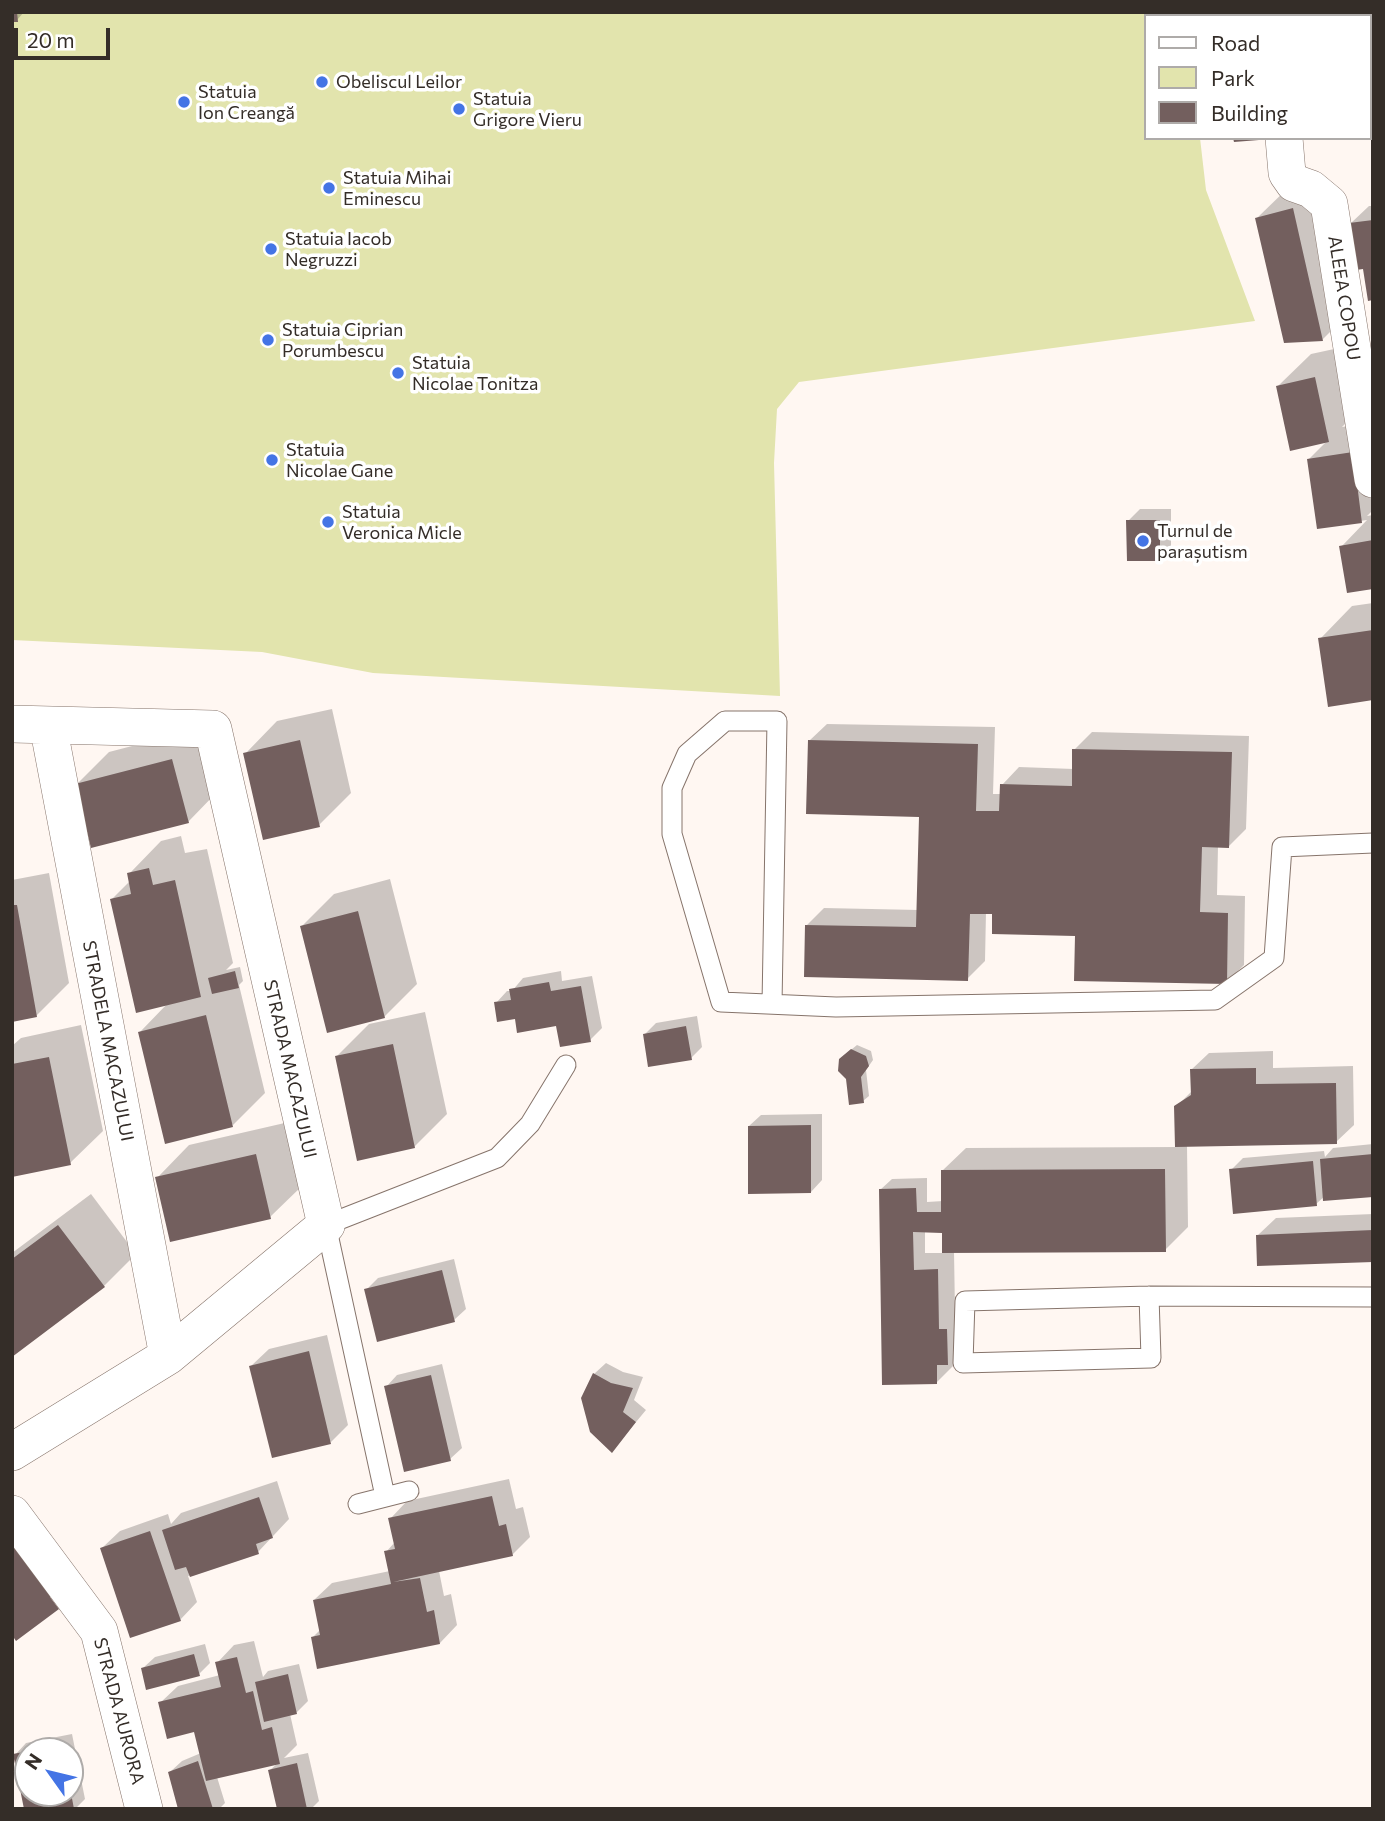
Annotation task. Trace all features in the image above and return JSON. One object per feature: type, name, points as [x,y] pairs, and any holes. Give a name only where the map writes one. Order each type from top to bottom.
[{"type":"street","name":"ALEEA COPOU","points":[[1284,140],[1287,173],[1294,183],[1311,189],[1329,204],[1373,479]]},
{"type":"street","name":"STRADA MACAZULUI","points":[[12,724],[213,729],[326,1225]]},
{"type":"street","name":"STRADELA MACAZULUI","points":[[48,725],[168,1356]]},
{"type":"street","points":[[12,1452],[168,1356],[326,1225]]},
{"type":"street","name":"STRADA AURORA","points":[[12,1514],[99,1631],[144,1809]]},
{"type":"lane","points":[[772,1004],[777,721],[725,721],[687,754],[672,788],[672,834],[721,1002],[836,1007],[1215,1000],[1274,958],[1282,847],[1373,843]]},
{"type":"lane","points":[[386,1496],[326,1225],[496,1158],[530,1124],[566,1065]]},
{"type":"lane","points":[[1149,1296],[1151,1358],[963,1363],[965,1301],[1149,1296],[1373,1297]]},
{"type":"lane","points":[[358,1504],[409,1490]]},
{"type":"green space","points":[[12,12],[1173,12],[1144,14],[1144,140],[1200,140],[1206,190],[1255,321],[799,382],[777,409],[774,463],[780,696],[373,673],[262,652],[12,640]]},
{"type":"building","points":[[12,12],[17,12],[18,22],[12,22]]},
{"type":"building","points":[[1255,12],[1256,14],[1221,14]]},
{"type":"building","points":[[1373,26],[1373,79],[1371,79]]},
{"type":"building","points":[[1293,208],[1323,341],[1284,343],[1255,218]]},
{"type":"building","points":[[1373,220],[1373,300],[1368,301],[1363,269],[1356,270],[1349,223]]},
{"type":"building","points":[[1315,377],[1329,442],[1290,451],[1276,386]]},
{"type":"building","points":[[1353,452],[1362,523],[1317,529],[1307,459]]},
{"type":"building","name":"Turnul de parașutism","points":[[1126,520],[1160,520],[1160,561],[1127,561]]},
{"type":"building","points":[[1373,540],[1373,589],[1347,593],[1339,546]]},
{"type":"building","points":[[1373,630],[1373,700],[1328,707],[1318,638]]},
{"type":"building","points":[[300,740],[320,827],[263,840],[243,753]]},
{"type":"building","points":[[808,740],[978,744],[976,811],[999,811],[1000,784],[1072,786],[1072,749],[1232,752],[1229,848],[1202,847],[1200,912],[1228,913],[1227,984],[1074,981],[1075,936],[992,934],[992,914],[970,914],[968,981],[804,977],[805,925],[916,927],[919,817],[806,814]]},
{"type":"building","points":[[172,759],[189,823],[91,848],[75,784]]},
{"type":"building","points":[[149,868],[153,885],[175,880],[201,997],[136,1013],[110,899],[131,894],[127,873]]},
{"type":"building","points":[[12,905],[17,905],[37,1017],[12,1022]]},
{"type":"building","points":[[358,911],[385,1018],[327,1033],[300,926]]},
{"type":"building","points":[[235,971],[239,988],[212,994],[208,978]]},
{"type":"building","points":[[549,982],[551,991],[581,986],[591,1042],[560,1047],[556,1026],[517,1033],[515,1019],[497,1022],[494,1002],[511,1000],[509,989]]},
{"type":"building","points":[[206,1015],[233,1127],[165,1144],[138,1032]]},
{"type":"building","points":[[686,1026],[692,1060],[648,1067],[643,1034]]},
{"type":"building","points":[[393,1044],[415,1148],[357,1161],[335,1056]]},
{"type":"building","points":[[851,1049],[866,1056],[869,1066],[861,1077],[864,1103],[849,1105],[846,1079],[838,1071],[839,1059]]},
{"type":"building","points":[[49,1057],[71,1165],[12,1177],[12,1064]]},
{"type":"building","points":[[1256,1068],[1256,1084],[1336,1083],[1337,1144],[1175,1147],[1174,1106],[1191,1095],[1190,1069]]},
{"type":"building","points":[[811,1125],[811,1193],[748,1194],[748,1126]]},
{"type":"building","points":[[256,1154],[271,1219],[170,1242],[155,1177]]},
{"type":"building","points":[[1373,1154],[1373,1197],[1323,1201],[1320,1159]]},
{"type":"building","points":[[1313,1161],[1317,1206],[1233,1214],[1229,1169]]},
{"type":"building","points":[[1165,1169],[1166,1252],[942,1253],[942,1233],[913,1232],[914,1270],[938,1269],[939,1329],[947,1329],[948,1365],[937,1365],[937,1384],[882,1385],[879,1189],[916,1188],[917,1212],[941,1212],[941,1170]]},
{"type":"building","points":[[58,1225],[105,1287],[12,1357],[12,1259]]},
{"type":"building","points":[[1373,1230],[1373,1262],[1257,1266],[1256,1235]]},
{"type":"building","points":[[442,1270],[455,1322],[377,1342],[364,1289]]},
{"type":"building","points":[[309,1351],[331,1444],[272,1458],[249,1366]]},
{"type":"building","points":[[593,1373],[611,1383],[633,1388],[623,1412],[636,1422],[612,1453],[590,1432],[581,1398]]},
{"type":"building","points":[[431,1375],[451,1461],[404,1472],[384,1386]]},
{"type":"building","points":[[492,1496],[499,1526],[506,1524],[513,1556],[393,1582],[420,1578],[427,1612],[434,1610],[440,1644],[317,1669],[311,1637],[320,1635],[313,1600],[391,1584],[384,1551],[395,1549],[388,1518]]},
{"type":"building","points":[[259,1497],[273,1538],[256,1544],[259,1554],[190,1577],[186,1567],[175,1570],[162,1530]]},
{"type":"building","points":[[150,1531],[181,1621],[130,1638],[100,1548]]},
{"type":"building","points":[[12,1544],[58,1592],[50,1597],[59,1609],[16,1641],[12,1635]]},
{"type":"building","points":[[194,1654],[200,1676],[146,1690],[141,1668]]},
{"type":"building","points":[[237,1657],[246,1693],[253,1691],[262,1730],[272,1727],[280,1764],[206,1781],[194,1732],[167,1739],[158,1702],[221,1687],[215,1662]]},
{"type":"building","points":[[288,1674],[297,1714],[264,1722],[255,1682]]},
{"type":"building","points":[[198,1761],[213,1809],[178,1809],[168,1772]]},
{"type":"building","points":[[297,1763],[307,1809],[277,1809],[268,1770]]},
{"type":"building","points":[[24,1807],[74,1809],[24,1809]]},
{"type":"place","name":"Obeliscul Leilor","points":[[322,82]]},
{"type":"place","name":"Statuia Ion Creangă","points":[[184,102]]},
{"type":"place","name":"Statuia Grigore Vieru","points":[[459,109]]},
{"type":"place","name":"Statuia Mihai Eminescu","points":[[329,188]]},
{"type":"place","name":"Statuia Iacob Negruzzi","points":[[271,249]]},
{"type":"place","name":"Statuia Ciprian Porumbescu","points":[[268,340]]},
{"type":"place","name":"Statuia Nicolae Tonitza","points":[[398,373]]},
{"type":"place","name":"Statuia Nicolae Gane","points":[[272,460]]},
{"type":"place","name":"Statuia Veronica Micle","points":[[328,522]]},
{"type":"place","name":"Turnul de parașutism","points":[[1143,541]]}]
